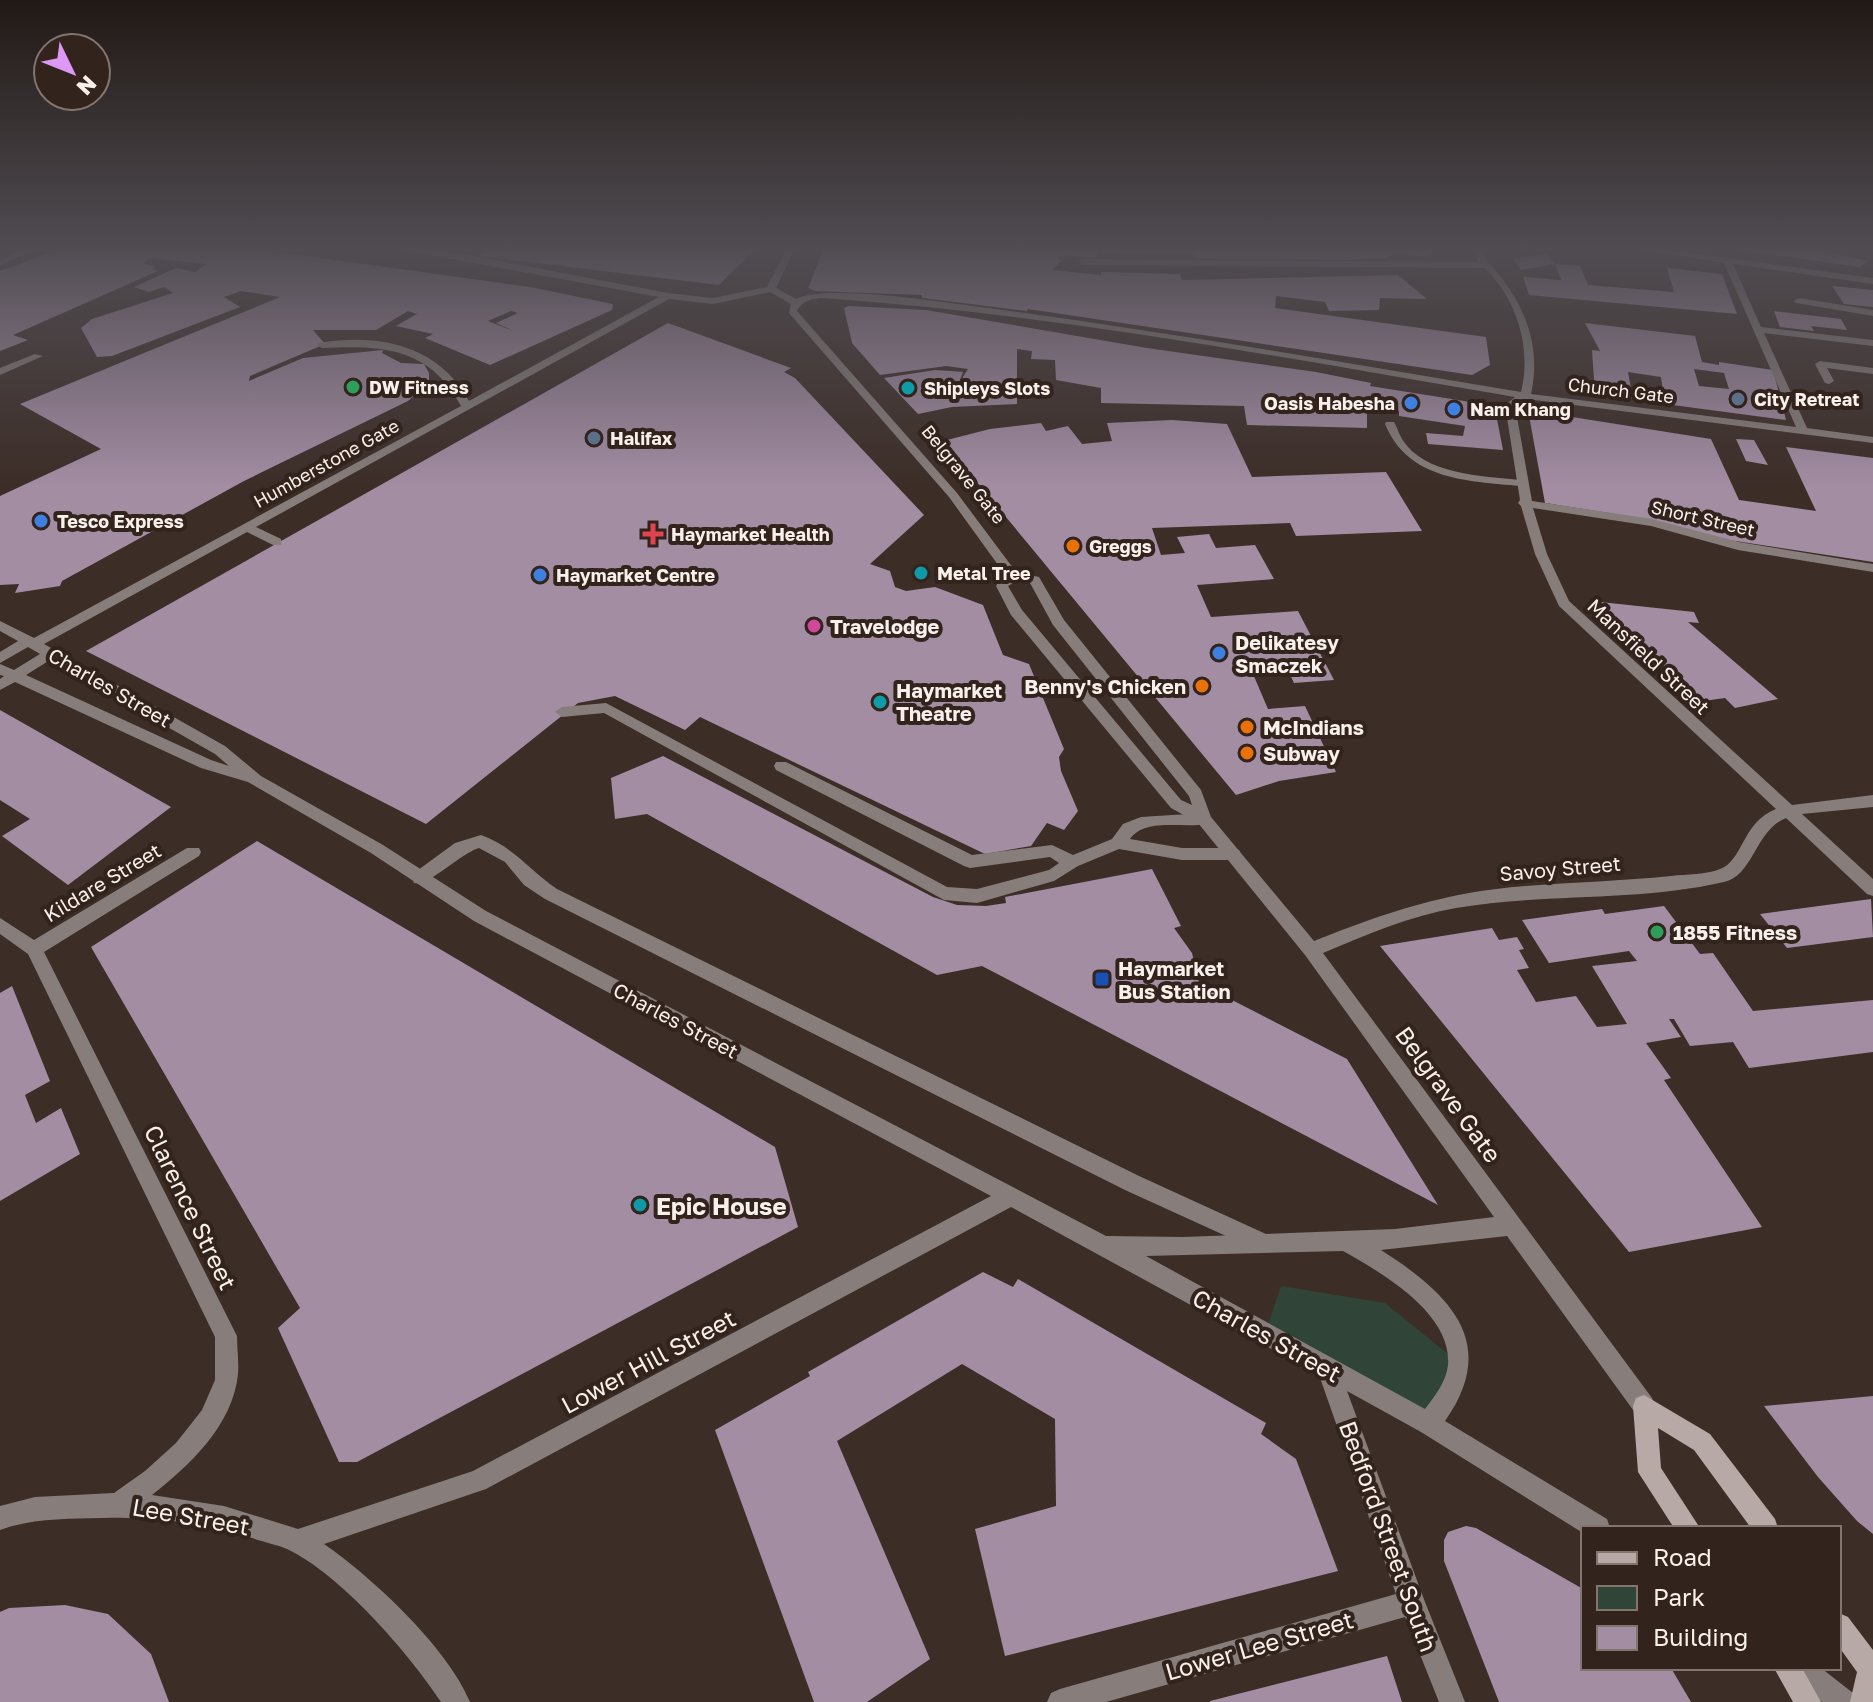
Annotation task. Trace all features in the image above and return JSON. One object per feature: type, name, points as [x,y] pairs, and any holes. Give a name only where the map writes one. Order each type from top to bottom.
[{"type":"street","name":"Humberstone Gate","points":[[0,658],[607,329]]},
{"type":"street","name":"Belgrave Gate","points":[[808,329],[953,495],[1013,576]]},
{"type":"street","name":"Church Gate","points":[[1127,329],[1525,396],[1873,440]]},
{"type":"street","points":[[1524,329],[1531,368],[1525,396]]},
{"type":"street","points":[[1803,431],[1760,330],[1873,343]]},
{"type":"street","points":[[322,345],[393,345],[429,361],[457,384],[466,406]]},
{"type":"street","points":[[0,372],[38,356]]},
{"type":"street","points":[[1829,381],[1820,364],[1873,371]]},
{"type":"street","name":"Mansfield Street","points":[[1525,396],[1510,405],[1520,483],[1539,553],[1564,603],[1873,889]]},
{"type":"street","points":[[1390,424],[1399,443],[1420,461],[1458,474],[1520,483]]},
{"type":"street","name":"Short Street","points":[[1524,503],[1652,523],[1738,546],[1873,568]]},
{"type":"street","name":"Humberstone Gate","points":[[246,527],[277,542]]},
{"type":"street","name":"Belgrave Gate","points":[[1204,819],[1176,804],[1016,612],[1002,586],[1013,576],[1028,576],[1035,580],[1058,622],[1196,794],[1204,819],[1311,950],[1644,1406],[1702,1442],[1765,1526]]},
{"type":"street","name":"Charles Street","points":[[0,625],[220,750],[256,780],[377,849],[480,916],[1104,1245],[1429,1424],[1595,1526]]},
{"type":"street","points":[[4,677],[51,653]]},
{"type":"street","name":"Charles Street","points":[[4,677],[206,764],[256,780]]},
{"type":"street","points":[[562,712],[606,708],[944,893],[977,896],[1054,875],[1072,862],[1118,843],[1129,828],[1147,821],[1204,819]]},
{"type":"street","points":[[781,766],[970,862],[1052,851],[1072,862]]},
{"type":"street","points":[[1790,811],[1873,801]]},
{"type":"street","name":"Savoy Street","points":[[1311,950],[1373,925],[1454,901],[1545,889],[1725,875],[1737,865],[1766,819],[1790,811]]},
{"type":"street","points":[[420,878],[461,847],[481,841],[511,858],[530,880],[551,894],[1132,1183],[1259,1241]]},
{"type":"street","points":[[1118,843],[1172,854],[1233,854]]},
{"type":"street","name":"Kildare Street","points":[[34,949],[193,852]]},
{"type":"street","name":"Clarence Street","points":[[0,925],[34,949],[226,1336],[226,1378],[208,1424],[158,1477],[120,1504]]},
{"type":"street","name":"Lower Hill Street","points":[[297,1541],[478,1481],[1010,1197]]},
{"type":"street","name":"Charles Street","points":[[1104,1245],[1183,1247],[1259,1241],[1395,1239],[1510,1225]]},
{"type":"street","points":[[1344,1240],[1409,1279],[1432,1298],[1450,1323],[1459,1355],[1454,1390],[1429,1424]]},
{"type":"street","name":"Bedford Street South","points":[[1328,1370],[1412,1602],[1452,1702]]},
{"type":"street","points":[[1644,1406],[1650,1472],[1687,1526]]},
{"type":"street","name":"Lee Street","points":[[0,1518],[20,1509],[120,1504],[230,1518],[297,1541],[366,1595],[413,1641],[457,1702]]},
{"type":"street","name":"Lower Lee Street","points":[[1060,1702],[1412,1602]]},
{"type":"street","points":[[1841,1629],[1872,1670],[1863,1702]]},
{"type":"street","points":[[1788,1670],[1808,1702]]},
{"type":"street","points":[[1802,1670],[1844,1702]]},
{"type":"green space","points":[[1281,1286],[1385,1303],[1458,1362],[1429,1424],[1265,1334]]},
{"type":"building","points":[[0,329],[26,329],[13,335],[28,340],[0,351]]},
{"type":"building","points":[[82,329],[181,329],[112,356],[97,357]]},
{"type":"building","points":[[201,329],[377,329],[313,330],[325,344],[250,376],[249,381],[303,358],[383,350],[382,353],[401,363],[424,364],[429,373],[429,383],[408,401],[244,481],[62,581],[60,586],[15,593],[19,584],[0,585],[0,496],[101,449],[20,404]]},
{"type":"building","points":[[412,329],[509,329],[516,332],[510,329],[569,329],[490,365],[425,338],[433,334]]},
{"type":"building","name":"Haymarket Centre","points":[[657,329],[686,329],[791,368],[784,372],[795,378],[924,515],[870,564],[890,571],[895,587],[906,591],[935,587],[983,605],[1003,655],[1029,664],[1064,749],[1059,757],[1061,771],[1078,811],[1064,830],[1047,823],[1031,846],[985,854],[700,717],[685,730],[615,696],[578,703],[426,824],[86,651]]},
{"type":"building","points":[[849,329],[1039,329],[1316,372],[1371,383],[1370,386],[1489,405],[1495,409],[1503,450],[1428,444],[1426,433],[1463,436],[1465,426],[1399,416],[1399,411],[1367,406],[1367,428],[1247,425],[1244,406],[1101,403],[1101,388],[1056,380],[1055,360],[1031,359],[1032,351],[1017,349],[1017,404],[952,407],[918,414],[884,378],[935,370],[963,372],[958,385],[968,369],[946,366],[880,375],[852,343]]},
{"type":"building","points":[[1165,329],[1431,329],[1486,337],[1490,365],[1472,375]]},
{"type":"building","points":[[1588,329],[1639,329],[1695,336],[1702,362],[1773,370],[1786,420],[1665,404],[1661,377],[1628,372],[1633,399],[1595,394],[1592,350],[1600,351]],"holes":[[[1694,369],[1724,373],[1729,389],[1699,386]]]},
{"type":"building","points":[[1528,410],[1711,439],[1739,500],[1816,511],[1786,447],[1873,458],[1873,562],[1722,539],[1653,520],[1545,503]]},
{"type":"building","points":[[1172,420],[1227,424],[1252,477],[1386,472],[1422,531],[1296,536],[1290,523],[1152,528],[1161,555],[1185,553],[1177,537],[1209,534],[1216,548],[1255,545],[1274,579],[1197,585],[1211,617],[1298,611],[1334,680],[1294,683],[1285,664],[1250,667],[1268,709],[1305,706],[1336,772],[1279,781],[1236,795],[943,441],[990,429],[1041,423],[1046,431],[1068,426],[1082,444],[1112,441],[1107,423]]},
{"type":"building","points":[[1736,439],[1754,440],[1768,465],[1746,461]]},
{"type":"building","points":[[1591,601],[1694,612],[1699,623],[1688,622],[1778,699],[1735,708],[1725,698],[1703,701]]},
{"type":"building","points":[[0,710],[171,807],[68,885],[2,836],[30,819],[0,800]]},
{"type":"building","name":"Haymarket Bus Station","points":[[663,756],[933,897],[957,905],[1006,903],[1005,897],[1152,869],[1181,926],[1174,928],[1192,953],[1199,983],[1347,1059],[1438,1205],[982,966],[937,975],[647,814],[615,819],[611,778]]},
{"type":"building","points":[[257,841],[775,1147],[798,1227],[357,1462],[339,1462],[278,1328],[300,1308],[91,947]]},
{"type":"building","points":[[1871,899],[1873,937],[1787,948],[1760,914]]},
{"type":"building","points":[[1664,906],[1700,954],[1713,953],[1753,1011],[1873,1000],[1873,1052],[1749,1068],[1733,1042],[1690,1046],[1674,1019],[1669,1019],[1681,1037],[1646,1043],[1671,1078],[1664,1080],[1762,1227],[1629,1252],[1380,946],[1492,928],[1499,940],[1517,937],[1524,949],[1519,950],[1529,968],[1517,970],[1536,1002],[1576,996],[1597,1027],[1627,1024],[1592,966],[1637,961],[1629,951],[1549,963],[1522,920],[1602,909],[1605,914]]},
{"type":"building","points":[[12,986],[50,1081],[25,1095],[36,1123],[61,1108],[80,1154],[0,1201],[0,993]]},
{"type":"building","points":[[983,1272],[1013,1287],[1018,1279],[1266,1423],[1261,1434],[1296,1459],[1338,1571],[1005,1656],[975,1529],[1056,1506],[1055,1419],[962,1364],[837,1441],[930,1659],[867,1702],[814,1702],[715,1430],[810,1376],[808,1372]]},
{"type":"building","points":[[1873,1396],[1873,1534],[1857,1521],[1818,1477],[1764,1406]]},
{"type":"building","points":[[1466,1526],[1476,1528],[1581,1588],[1581,1670],[1672,1670],[1691,1702],[1499,1702],[1444,1561],[1444,1540],[1448,1532]]},
{"type":"building","points":[[65,1605],[108,1614],[151,1654],[169,1702],[0,1702],[0,1612],[9,1608]]},
{"type":"building","points":[[1387,1656],[1402,1702],[1210,1702],[1210,1701]]},
{"type":"place","name":"DW Fitness","points":[[353,387]]},
{"type":"place","name":"Shipleys Slots","points":[[908,388]]},
{"type":"place","name":"City Retreat","points":[[1738,399]]},
{"type":"place","name":"Oasis Habesha","points":[[1411,403]]},
{"type":"place","name":"Nam Khang","points":[[1454,409]]},
{"type":"place","name":"Halifax","points":[[594,438]]},
{"type":"place","name":"Tesco Express","points":[[41,521]]},
{"type":"place","name":"Haymarket Health","points":[[653,534]]},
{"type":"place","name":"Greggs","points":[[1073,546]]},
{"type":"place","name":"Metal Tree","points":[[921,573]]},
{"type":"place","name":"Haymarket Centre","points":[[540,575]]},
{"type":"place","name":"Travelodge","points":[[814,626]]},
{"type":"place","name":"Delikatesy Smaczek","points":[[1219,653]]},
{"type":"place","name":"Benny's Chicken","points":[[1202,686]]},
{"type":"place","name":"Haymarket Theatre","points":[[880,702]]},
{"type":"place","name":"McIndians","points":[[1247,727]]},
{"type":"place","name":"Subway","points":[[1247,753]]},
{"type":"place","name":"1855 Fitness","points":[[1657,932]]},
{"type":"place","name":"Haymarket Bus Station","points":[[1102,979]]},
{"type":"place","name":"Epic House","points":[[640,1205]]}]
